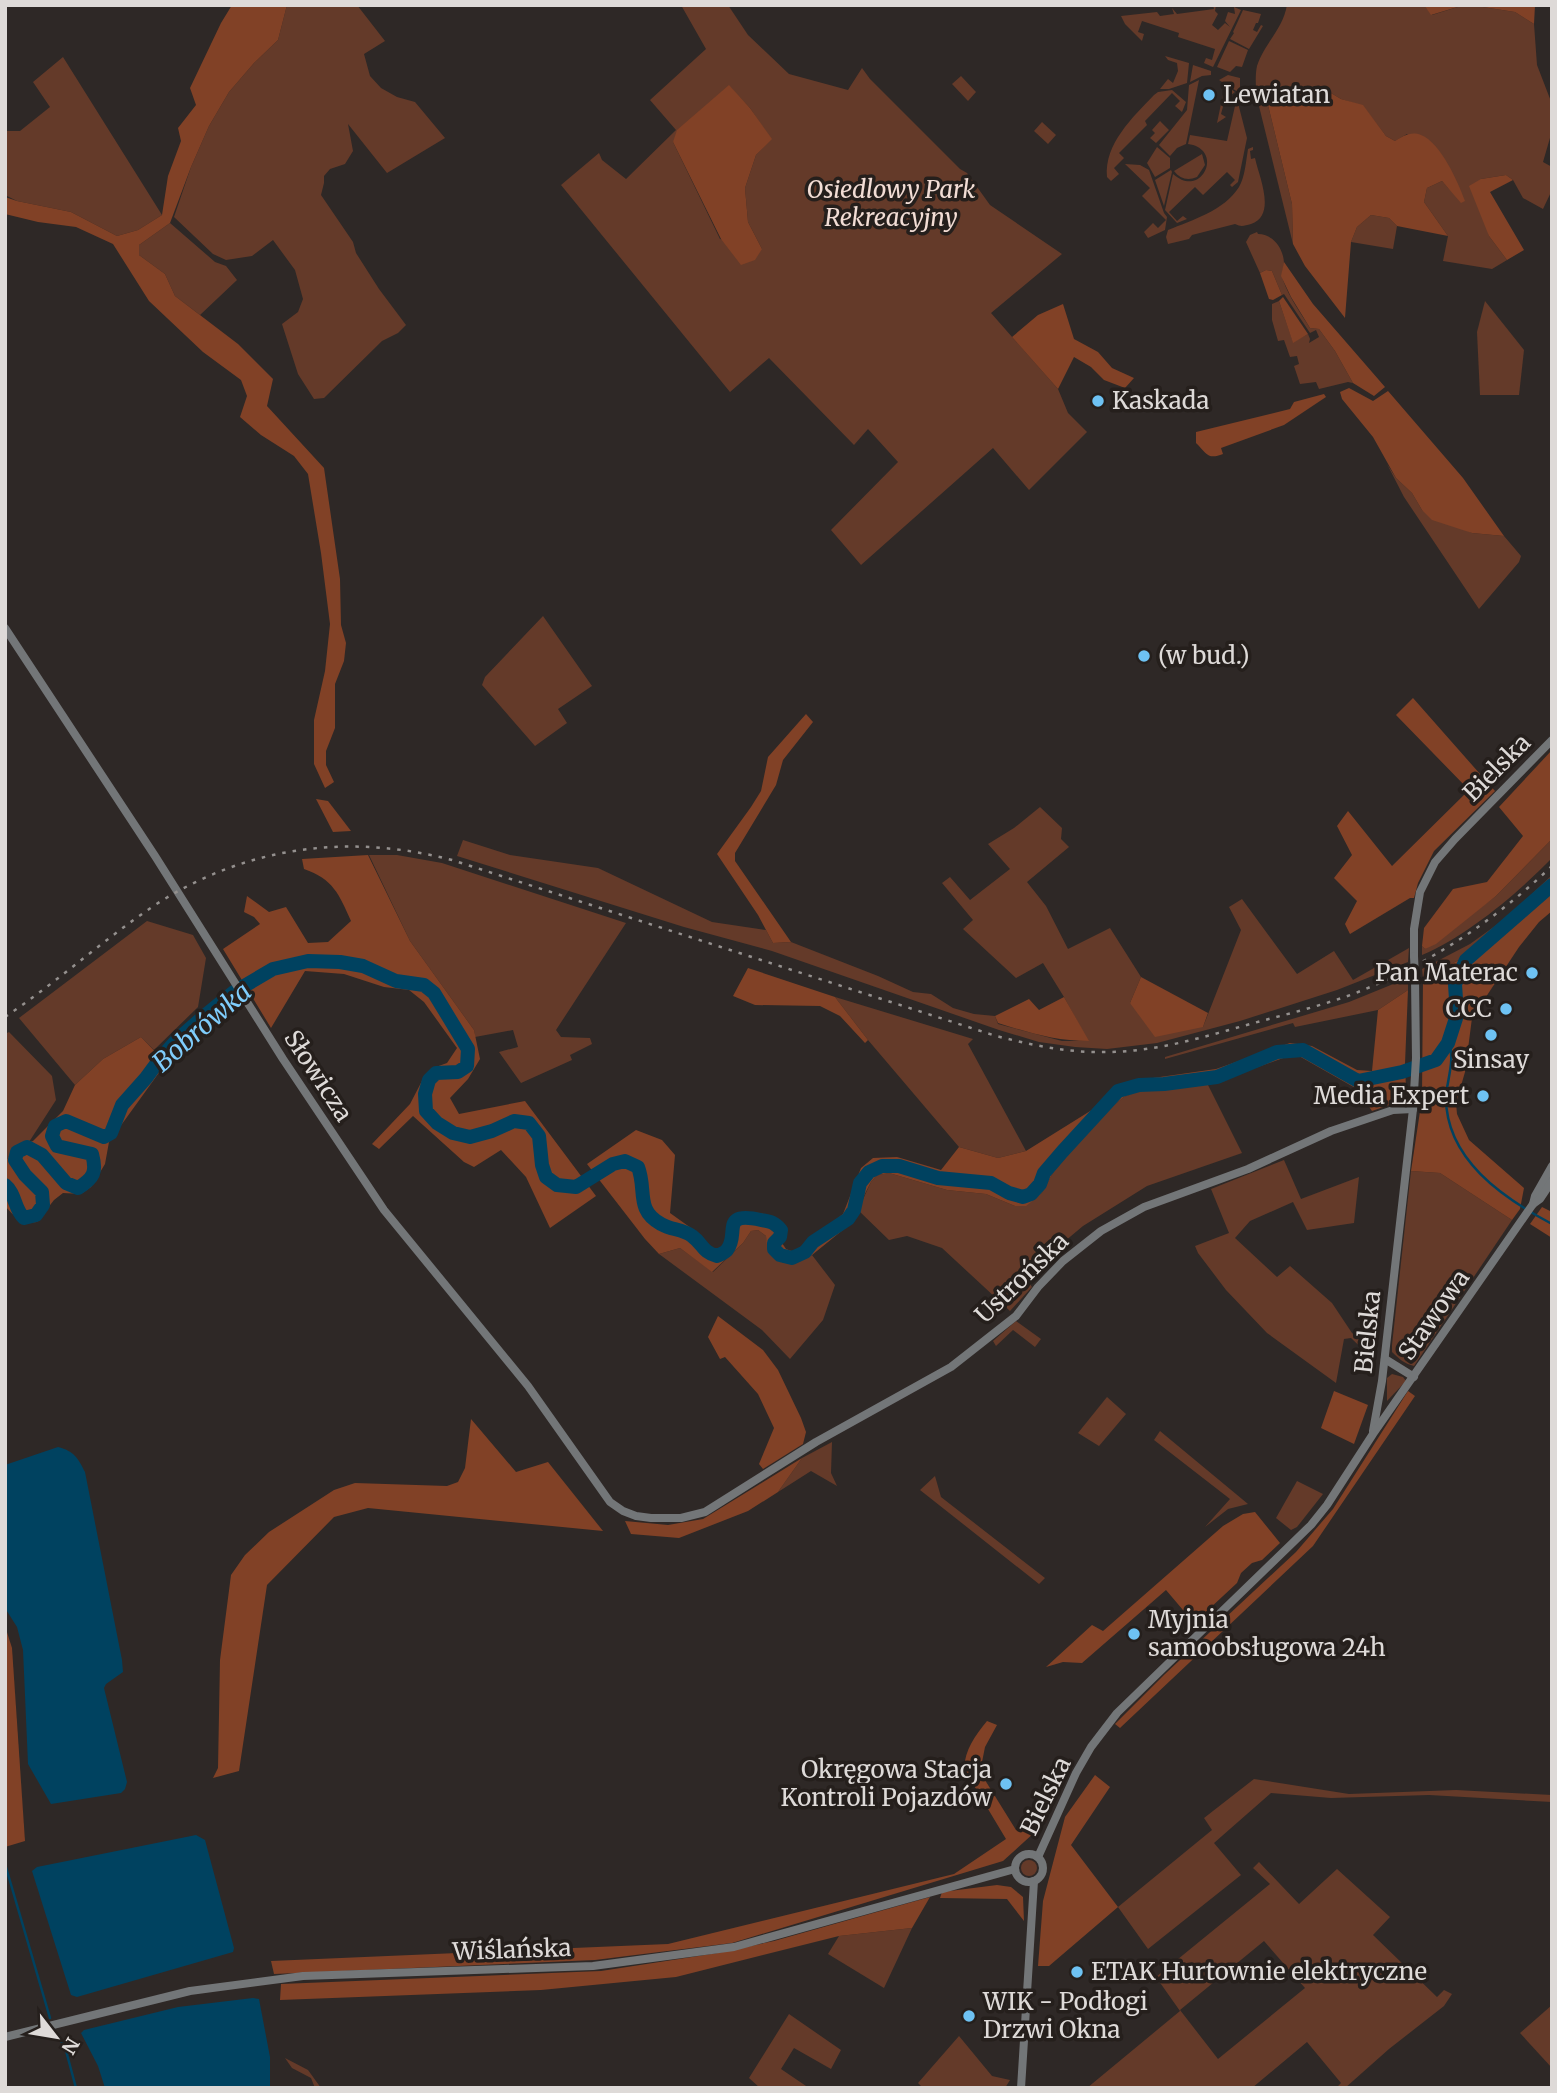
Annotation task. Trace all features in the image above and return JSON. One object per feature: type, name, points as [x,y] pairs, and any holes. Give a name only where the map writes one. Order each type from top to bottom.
[{"type":"street","name":"Słowicza","points":[[5,628],[384,1210],[528,1386],[610,1502],[636,1516]]},
{"type":"street","name":"Bielska","points":[[1038,1857],[1076,1773],[1117,1713],[1311,1525],[1373,1434],[1385,1359],[1413,1108],[1416,1058],[1414,956],[1420,892],[1435,862],[1455,838],[1552,740]]},
{"type":"street","name":"Ustrońska","points":[[636,1516],[664,1519],[705,1512],[816,1442],[951,1367],[1016,1316],[1038,1287],[1063,1261],[1101,1231],[1144,1207],[1248,1169],[1331,1131],[1387,1112],[1413,1108]]},
{"type":"street","points":[[1533,1204],[1539,1186],[1552,1166]]},
{"type":"street","points":[[1533,1204],[1540,1199],[1552,1181]]},
{"type":"street","name":"Stawowa","points":[[1373,1434],[1533,1204]]},
{"type":"street","points":[[1385,1359],[1414,1377]]},
{"type":"street","points":[[1021,2088],[1034,1881],[1042,1872],[1042,1864],[1038,1857],[1029,1854],[1020,1857],[1015,1869],[1021,1880],[1034,1881]]},
{"type":"street","name":"Wiślańska","points":[[5,2037],[190,1991],[270,1980],[303,1976],[593,1966],[734,1947],[1015,1869]]},
{"type":"green space","points":[[287,5],[357,5],[385,41],[364,54],[370,76],[381,88],[397,97],[415,102],[445,138],[387,173],[348,124],[353,151],[345,164],[330,169],[324,176],[321,195],[353,242],[356,253],[379,289],[406,325],[398,333],[382,341],[324,398],[314,399],[298,374],[282,324],[298,312],[303,299],[295,270],[273,240],[252,256],[226,260],[213,254],[174,217],[209,126],[229,92],[278,40]]},
{"type":"green space","name":"Osiedlowy Park Rekreacyjny","points":[[681,5],[728,5],[748,35],[789,74],[848,90],[862,68],[960,169],[967,173],[990,205],[1062,254],[991,313],[1058,389],[1068,413],[1087,432],[1029,490],[993,448],[861,565],[831,530],[898,462],[868,429],[854,445],[769,358],[730,392],[561,185],[599,153],[602,160],[626,179],[676,130],[650,100],[706,49]],"holes":[[[729,86],[750,108],[771,139],[756,155],[745,188],[748,222],[762,249],[720,239],[673,142]]]},
{"type":"green space","points":[[1213,5],[1216,5],[1215,11],[1218,14],[1212,25],[1218,30],[1225,23],[1230,27],[1225,21],[1228,12],[1235,14],[1234,7],[1241,10],[1213,67],[1204,63],[1206,58],[1212,60],[1215,49],[1142,21],[1138,32],[1144,34],[1142,41],[1121,16],[1157,12],[1160,16],[1174,14],[1172,8],[1177,14],[1214,9]]},
{"type":"green space","points":[[1287,5],[1424,5],[1432,15],[1470,5],[1515,12],[1534,24],[1537,65],[1552,104],[1552,131],[1543,162],[1552,167],[1552,190],[1543,209],[1523,198],[1513,180],[1506,175],[1481,179],[1489,236],[1507,260],[1492,269],[1443,261],[1448,236],[1424,202],[1427,188],[1442,181],[1451,191],[1407,134],[1395,141],[1386,136],[1363,106],[1341,99],[1321,87],[1268,105],[1292,204],[1293,244],[1256,94],[1257,66],[1282,22]]},
{"type":"green space","points":[[1243,10],[1261,14],[1253,30],[1257,32],[1261,25],[1263,26],[1249,49],[1230,39]]},
{"type":"green space","points":[[1229,41],[1248,50],[1242,67],[1236,66],[1230,72],[1217,67]]},
{"type":"green space","points":[[1165,56],[1189,63],[1187,83],[1160,89],[1168,79],[1173,83],[1178,71],[1177,63]]},
{"type":"green space","points":[[63,57],[162,215],[138,230],[117,236],[71,212],[17,201],[5,195],[5,131],[20,131],[50,107],[33,82]]},
{"type":"green space","points":[[1193,65],[1211,71],[1211,75],[1190,82]]},
{"type":"green space","points":[[1228,75],[1240,78],[1238,92],[1219,80]]},
{"type":"green space","points":[[961,76],[976,92],[968,101],[952,84]]},
{"type":"green space","points":[[1199,80],[1186,144],[1177,148],[1170,156],[1159,145],[1187,110],[1189,85]]},
{"type":"green space","points":[[1225,85],[1235,92],[1228,104],[1224,103],[1221,114],[1226,117],[1217,123]]},
{"type":"green space","points":[[1172,90],[1186,102],[1182,112],[1175,106],[1180,101],[1172,93],[1145,121],[1147,125],[1119,153],[1124,158],[1114,168],[1119,174],[1111,181],[1107,177],[1107,165],[1115,142],[1137,112],[1154,95]]},
{"type":"green space","points":[[1238,103],[1247,138],[1238,182],[1232,187],[1230,185],[1235,180],[1227,172],[1203,195],[1195,187],[1169,212],[1177,221],[1183,216],[1187,219],[1177,223],[1165,210],[1173,174],[1183,180],[1193,181],[1205,171],[1207,163],[1205,154],[1199,148],[1188,144],[1190,135],[1227,141]]},
{"type":"green space","points":[[1160,121],[1169,130],[1156,143],[1150,138],[1155,133],[1152,130]]},
{"type":"green space","points":[[1042,122],[1056,135],[1048,144],[1034,131]]},
{"type":"green space","points":[[1157,147],[1170,158],[1170,168],[1155,177],[1147,163]]},
{"type":"green space","points":[[1253,147],[1250,151],[1251,159],[1255,158],[1265,204],[1259,219],[1249,225],[1235,224],[1168,244],[1168,230],[1207,214],[1233,195],[1243,179],[1248,149]]},
{"type":"green space","points":[[1202,154],[1205,165],[1197,177],[1184,178],[1174,171]]},
{"type":"green space","points":[[1125,164],[1140,165],[1149,170],[1167,217],[1165,230],[1148,238],[1144,232],[1153,223],[1158,228],[1166,220],[1142,196],[1150,188]]},
{"type":"green space","points":[[1171,170],[1172,172],[1164,206],[1155,180]]},
{"type":"green space","points":[[1371,215],[1389,218],[1397,226],[1393,249],[1351,242],[1357,227]]},
{"type":"green space","points":[[170,223],[215,262],[226,266],[237,280],[200,315],[175,296],[165,274],[139,255],[139,245]]},
{"type":"green space","points":[[1257,232],[1273,240],[1280,248],[1285,286],[1310,328],[1319,329],[1353,383],[1319,389],[1316,382],[1300,384],[1294,366],[1299,364],[1297,356],[1290,357],[1284,340],[1278,341],[1272,320],[1272,304],[1279,301],[1293,342],[1308,334],[1309,343],[1319,337],[1316,330],[1310,333],[1284,294],[1282,295],[1272,271],[1260,273],[1246,242],[1250,235]]},
{"type":"green space","points":[[1485,301],[1524,350],[1519,395],[1480,395],[1477,332]]},
{"type":"green space","points":[[1387,464],[1396,478],[1412,493],[1422,510],[1472,533],[1504,536],[1521,556],[1519,562],[1479,609],[1404,497]]},
{"type":"green space","points":[[543,616],[592,686],[558,709],[567,723],[535,746],[482,685],[485,677]]},
{"type":"green space","points":[[1040,807],[1062,828],[1061,839],[1069,847],[1027,882],[1046,906],[1068,949],[1110,928],[1141,977],[1130,1003],[1203,1027],[1241,930],[1229,907],[1242,899],[1297,974],[1334,951],[1353,980],[1409,948],[1408,962],[1337,990],[1240,1021],[1157,1043],[1107,1049],[1075,1047],[1039,1042],[999,1030],[772,951],[684,927],[457,856],[463,840],[510,855],[598,868],[712,922],[766,930],[773,943],[791,942],[913,992],[931,994],[953,1008],[995,1016],[998,1024],[1062,1041],[1088,1041],[1043,963],[1016,978],[963,929],[973,920],[942,883],[950,877],[970,900],[1010,869],[988,844]]},
{"type":"green space","points":[[1552,839],[1552,858],[1524,885],[1457,937],[1422,955],[1422,946],[1425,949],[1496,896]]},
{"type":"green space","points":[[369,855],[397,855],[442,863],[626,923],[556,1030],[561,1037],[590,1038],[592,1044],[570,1055],[572,1060],[521,1083],[499,1052],[518,1047],[513,1030],[475,1037],[474,1030],[410,941]]},
{"type":"green space","points":[[1552,875],[1552,885],[1530,908],[1479,950],[1423,978],[1422,969],[1470,944],[1506,918]]},
{"type":"green space","points":[[147,921],[193,935],[206,958],[198,1007],[154,1050],[141,1037],[103,1059],[75,1085],[19,1018]]},
{"type":"green space","points":[[1408,978],[1408,990],[1378,1010],[1295,1027],[1293,1023],[1165,1059],[1349,1002]]},
{"type":"green space","points":[[835,997],[973,1039],[968,1044],[1026,1151],[998,1158],[959,1147]]},
{"type":"green space","points":[[9,1032],[52,1076],[56,1100],[29,1142],[16,1146],[5,1162],[5,1034]]},
{"type":"green space","points":[[1207,1083],[1242,1153],[1147,1186],[1083,1226],[1034,1267],[1025,1278],[1032,1287],[1010,1311],[942,1248],[907,1236],[889,1240],[858,1210],[871,1182],[877,1175],[889,1173],[947,1190],[986,1194],[1015,1206],[1041,1194],[1054,1171],[1104,1113],[1124,1097],[1141,1090]]},
{"type":"green space","points":[[1284,1160],[1301,1199],[1359,1177],[1354,1223],[1307,1230],[1293,1202],[1250,1221],[1235,1238],[1277,1277],[1290,1266],[1332,1303],[1352,1333],[1377,1352],[1374,1360],[1351,1338],[1344,1339],[1336,1383],[1267,1333],[1226,1290],[1195,1246],[1229,1233],[1211,1189]]},
{"type":"green space","points":[[1411,1171],[1440,1173],[1512,1220],[1414,1366],[1402,1361],[1392,1352]]},
{"type":"green space","points":[[758,1230],[766,1236],[770,1251],[780,1261],[793,1263],[812,1255],[835,1285],[823,1320],[790,1359],[762,1330],[659,1254],[680,1248],[713,1272],[743,1243],[751,1231]]},
{"type":"green space","points":[[1016,1321],[1041,1339],[1035,1347],[1013,1330],[996,1346],[993,1341]]},
{"type":"green space","points":[[1392,1374],[1403,1377],[1406,1381],[1387,1401],[1387,1378]]},
{"type":"green space","points":[[1107,1397],[1126,1414],[1099,1446],[1078,1433]]},
{"type":"green space","points":[[1160,1431],[1248,1504],[1228,1509],[1205,1527],[1230,1499],[1154,1440]]},
{"type":"green space","points":[[832,1442],[831,1473],[837,1486],[811,1471],[778,1492],[802,1458]]},
{"type":"green space","points":[[935,1476],[941,1497],[1045,1578],[1039,1584],[920,1490]]},
{"type":"green space","points":[[1297,1481],[1323,1494],[1297,1527],[1291,1530],[1276,1518]]},
{"type":"green space","points":[[1254,1779],[1349,1794],[1456,1790],[1552,1795],[1552,1802],[1429,1795],[1331,1798],[1271,1793],[1214,1843],[1241,1875],[1148,1949],[1118,1907],[1212,1830],[1204,1818]]},
{"type":"green space","points":[[1029,1860],[1037,1868],[1029,1876],[1021,1868]]},
{"type":"green space","points":[[1259,1862],[1299,1904],[1337,1869],[1390,1917],[1373,1935],[1437,1997],[1444,1990],[1452,1994],[1444,2006],[1345,2088],[1336,2088],[1341,2083],[1307,2042],[1252,2088],[1087,2088],[1180,2011],[1156,1977],[1270,1884],[1253,1868]],"holes":[[[1264,1941],[1305,1988],[1218,2059],[1180,2010]]]},
{"type":"green space","points":[[912,1928],[884,1988],[828,1954],[839,1936]]},
{"type":"green space","points":[[1552,2005],[1552,2068],[1520,2033]]},
{"type":"green space","points":[[789,2014],[841,2050],[831,2069],[794,2048],[781,2069],[809,2088],[760,2088],[749,2078]]},
{"type":"green space","points":[[959,2036],[992,2076],[1010,2080],[1005,2088],[923,2088],[918,2083]]},
{"type":"green space","points":[[285,2058],[308,2070],[321,2088],[315,2088],[311,2078],[292,2068]]},
{"type":"shaded area","points":[[232,5],[287,5],[278,40],[229,92],[209,126],[170,223],[139,245],[139,255],[165,274],[175,296],[238,344],[273,379],[267,406],[324,468],[340,579],[341,625],[346,643],[344,661],[335,684],[335,728],[326,751],[326,765],[334,782],[325,788],[314,764],[314,720],[325,671],[330,624],[308,474],[294,456],[261,435],[240,417],[247,396],[241,380],[203,352],[149,301],[113,244],[76,227],[5,214],[5,197],[71,212],[117,236],[138,230],[162,215],[168,176],[181,141],[178,128],[196,105],[190,88]]},
{"type":"shaded area","points":[[1424,5],[1464,5],[1431,15]]},
{"type":"shaded area","points":[[1470,5],[1535,5],[1534,24],[1515,12]]},
{"type":"shaded area","points":[[729,85],[750,108],[772,139],[756,155],[745,188],[748,222],[762,249],[755,260],[741,265],[721,239],[673,142],[677,130]]},
{"type":"shaded area","points":[[1321,87],[1341,99],[1363,105],[1386,136],[1395,141],[1414,134],[1428,139],[1448,164],[1465,201],[1461,203],[1442,181],[1427,188],[1424,202],[1448,236],[1397,226],[1389,218],[1371,215],[1357,227],[1351,242],[1345,318],[1305,266],[1293,244],[1292,204],[1268,105],[1299,91]]},
{"type":"shaded area","points":[[1506,175],[1513,180],[1490,192],[1524,250],[1507,260],[1489,236],[1469,186],[1481,179]]},
{"type":"shaded area","points":[[1284,262],[1313,304],[1385,387],[1374,396],[1353,383],[1319,329],[1310,328],[1281,276]]},
{"type":"shaded area","points":[[1272,271],[1282,295],[1273,300],[1269,299],[1260,273]]},
{"type":"shaded area","points":[[1283,297],[1308,334],[1293,343],[1279,301]]},
{"type":"shaded area","points":[[1063,304],[1074,339],[1098,352],[1112,368],[1134,378],[1125,388],[1104,380],[1091,367],[1074,357],[1058,389],[1012,337],[1038,315]]},
{"type":"shaded area","points":[[1349,388],[1373,401],[1388,391],[1463,478],[1504,536],[1472,533],[1432,520],[1412,493],[1396,478],[1373,437],[1342,399],[1340,392]]},
{"type":"shaded area","points":[[1324,394],[1326,397],[1284,425],[1221,448],[1223,454],[1218,456],[1205,453],[1196,443],[1196,432],[1290,409],[1294,402]]},
{"type":"shaded area","points":[[1413,698],[1495,791],[1434,851],[1418,883],[1414,898],[1350,934],[1345,924],[1357,901],[1334,878],[1352,855],[1337,826],[1348,811],[1392,866],[1469,790],[1396,715]]},
{"type":"shaded area","points":[[806,714],[813,722],[783,760],[776,785],[735,853],[735,861],[791,942],[773,943],[758,915],[717,854],[761,791],[768,757]]},
{"type":"shaded area","points":[[1552,750],[1552,839],[1496,896],[1436,944],[1425,949],[1422,946],[1424,928],[1453,889],[1487,882],[1523,836],[1499,807]]},
{"type":"shaded area","points":[[316,799],[328,801],[351,831],[333,832]]},
{"type":"shaded area","points":[[368,855],[410,941],[474,1030],[480,1059],[468,1079],[450,1098],[459,1114],[525,1101],[596,1196],[550,1228],[526,1177],[501,1150],[474,1167],[464,1162],[413,1116],[379,1149],[372,1144],[410,1104],[424,1077],[433,1068],[447,1063],[457,1048],[424,1002],[409,990],[384,987],[344,974],[305,971],[271,1028],[223,949],[260,924],[244,912],[247,896],[269,912],[286,907],[308,943],[328,942],[351,921],[334,889],[322,878],[304,869],[302,859]]},
{"type":"shaded area","points":[[1552,885],[1552,911],[1539,922],[1519,947],[1472,1018],[1465,1072],[1456,1103],[1457,1114],[1469,1140],[1524,1188],[1520,1209],[1512,1220],[1440,1173],[1411,1171],[1422,1098],[1423,978],[1479,950],[1530,908]]},
{"type":"shaded area","points":[[748,968],[835,997],[868,1040],[865,1043],[840,1016],[820,1006],[755,1005],[733,996]]},
{"type":"shaded area","points":[[1141,977],[1208,1013],[1203,1027],[1155,1037],[1130,1003]]},
{"type":"shaded area","points":[[1408,990],[1406,1089],[1395,1103],[1372,1111],[1357,1089],[1299,1056],[1286,1057],[1218,1081],[1141,1090],[1124,1097],[1104,1113],[1054,1171],[1041,1194],[1026,1206],[1015,1206],[986,1194],[947,1190],[889,1173],[877,1175],[849,1225],[812,1255],[790,1263],[778,1260],[772,1255],[767,1247],[766,1236],[758,1230],[751,1231],[743,1243],[712,1272],[680,1248],[659,1254],[587,1164],[636,1130],[662,1140],[675,1155],[670,1213],[698,1233],[713,1250],[719,1251],[724,1244],[735,1218],[747,1213],[759,1213],[772,1217],[785,1226],[787,1230],[782,1243],[786,1249],[794,1252],[843,1214],[861,1168],[873,1158],[897,1157],[941,1170],[959,1147],[998,1158],[1026,1151],[1095,1108],[1115,1089],[1139,1080],[1216,1069],[1290,1043],[1312,1046],[1357,1070],[1372,1071],[1378,1010]]},
{"type":"shaded area","points":[[1064,997],[1089,1041],[1065,1040],[1032,1033],[998,1023],[995,1016],[1029,999],[1039,1010]]},
{"type":"shaded area","points":[[141,1037],[166,1063],[109,1142],[105,1164],[91,1187],[81,1194],[63,1193],[37,1222],[19,1219],[5,1206],[5,1162],[16,1146],[33,1141],[63,1111],[75,1085],[103,1059]]},
{"type":"shaded area","points":[[1542,1207],[1552,1212],[1552,1238],[1530,1224]]},
{"type":"shaded area","points":[[718,1316],[763,1350],[778,1370],[806,1432],[803,1444],[763,1469],[759,1464],[774,1428],[758,1394],[725,1357],[720,1359],[708,1337]]},
{"type":"shaded area","points":[[1334,1391],[1368,1405],[1354,1444],[1321,1428]]},
{"type":"shaded area","points":[[1408,1391],[1415,1396],[1313,1546],[1120,1728],[1115,1724],[1296,1552],[1333,1509]]},
{"type":"shaded area","points":[[471,1419],[516,1472],[548,1462],[603,1531],[368,1508],[334,1517],[267,1585],[239,1771],[213,1778],[218,1768],[220,1660],[231,1575],[245,1555],[269,1532],[334,1490],[355,1483],[447,1486],[458,1482],[465,1468]]},
{"type":"shaded area","points":[[802,1458],[778,1492],[748,1511],[679,1538],[631,1534],[625,1521],[668,1525],[703,1519]]},
{"type":"shaded area","points":[[1255,1512],[1280,1543],[1262,1560],[1252,1563],[1241,1573],[1237,1583],[1194,1623],[1166,1590],[1082,1663],[1063,1662],[1046,1667],[1092,1625],[1103,1631],[1223,1526],[1243,1514]]},
{"type":"shaded area","points":[[5,1626],[12,1648],[25,1841],[5,1847]]},
{"type":"shaded area","points":[[987,1721],[997,1725],[985,1747],[980,1772],[1016,1830],[1041,1806],[1050,1809],[1046,1822],[1003,1861],[732,1943],[595,1960],[274,1974],[271,1961],[668,1944],[954,1874],[1006,1839],[964,1769],[969,1749]]},
{"type":"shaded area","points":[[1095,1775],[1110,1787],[1071,1845],[1118,1907],[1049,1966],[1038,1966],[1043,1901],[1065,1817]]},
{"type":"shaded area","points":[[997,1885],[1011,1887],[1023,1897],[1024,1921],[1007,1899],[940,1898],[942,1892]]},
{"type":"shaded area","points":[[930,1897],[912,1928],[839,1936],[676,1977],[541,1990],[280,2000],[281,1984],[601,1971],[718,1953],[774,1941]]},
{"type":"water","points":[[58,1447],[75,1456],[85,1472],[122,1660],[123,1672],[104,1688],[127,1782],[121,1793],[51,1804],[28,1764],[23,1650],[17,1627],[5,1608],[5,1465]]},
{"type":"water","points":[[196,1835],[205,1840],[233,1952],[77,1997],[71,1995],[32,1871],[37,1867]]},
{"type":"water","points":[[259,1999],[270,2057],[270,2088],[105,2088],[98,2066],[81,2033],[84,2030],[178,2007]]},
{"type":"waterway","name":"Bobrówka","points":[[5,1185],[24,1218],[36,1215],[43,1205],[42,1192],[15,1160],[17,1152],[27,1147],[42,1155],[66,1183],[78,1188],[93,1174],[92,1154],[57,1146],[52,1136],[55,1126],[66,1121],[104,1137],[111,1133],[122,1105],[160,1059],[177,1040],[234,992],[273,969],[308,961],[340,962],[363,966],[396,981],[424,985],[434,993],[468,1049],[467,1066],[458,1072],[436,1073],[429,1080],[425,1094],[426,1111],[437,1123],[453,1133],[470,1137],[514,1121],[529,1123],[539,1136],[546,1177],[557,1185],[576,1187],[613,1164],[625,1161],[638,1167],[645,1206],[653,1218],[665,1226],[688,1234],[708,1252],[717,1256],[726,1251],[735,1221],[748,1218],[776,1225],[781,1230],[774,1249],[780,1255],[792,1258],[805,1252],[813,1242],[848,1219],[854,1210],[860,1183],[869,1172],[882,1166],[899,1166],[938,1178],[991,1183],[1023,1197],[1031,1194],[1040,1184],[1044,1173],[1118,1091],[1139,1085],[1217,1077],[1277,1052],[1303,1050],[1358,1081],[1402,1072],[1436,1060],[1448,1043],[1457,1015],[1455,984],[1466,960],[1552,885]]},
{"type":"waterway","points":[[1448,1043],[1451,1062],[1446,1096],[1448,1119],[1455,1139],[1480,1174],[1497,1189],[1552,1224]]},
{"type":"waterway","points":[[5,1864],[50,2018]]},
{"type":"waterway","points":[[54,2030],[65,2047],[76,2088]]},
{"type":"railway","points":[[5,1017],[136,918],[190,885],[225,869],[299,850],[375,847],[452,860],[996,1036],[1064,1050],[1126,1051],[1204,1037],[1319,1005],[1381,982],[1458,940],[1507,906],[1552,866]]},
{"type":"place","name":"Lewiatan","points":[[1209,95]]},
{"type":"place","name":"Kaskada","points":[[1098,401]]},
{"type":"place","name":"(w bud.)","points":[[1144,656]]},
{"type":"place","name":"Pan Materac","points":[[1532,973]]},
{"type":"place","name":"CCC","points":[[1506,1009]]},
{"type":"place","name":"Sinsay","points":[[1491,1035]]},
{"type":"place","name":"Media Expert","points":[[1483,1096]]},
{"type":"place","name":"Myjnia samoobsługowa 24h","points":[[1134,1634]]},
{"type":"place","name":"Okręgowa Stacja Kontroli Pojazdów","points":[[1006,1784]]},
{"type":"place","name":"ETAK Hurtownie elektryczne","points":[[1077,1972]]},
{"type":"place","name":"WIK - Podłogi Drzwi Okna","points":[[969,2016]]}]
